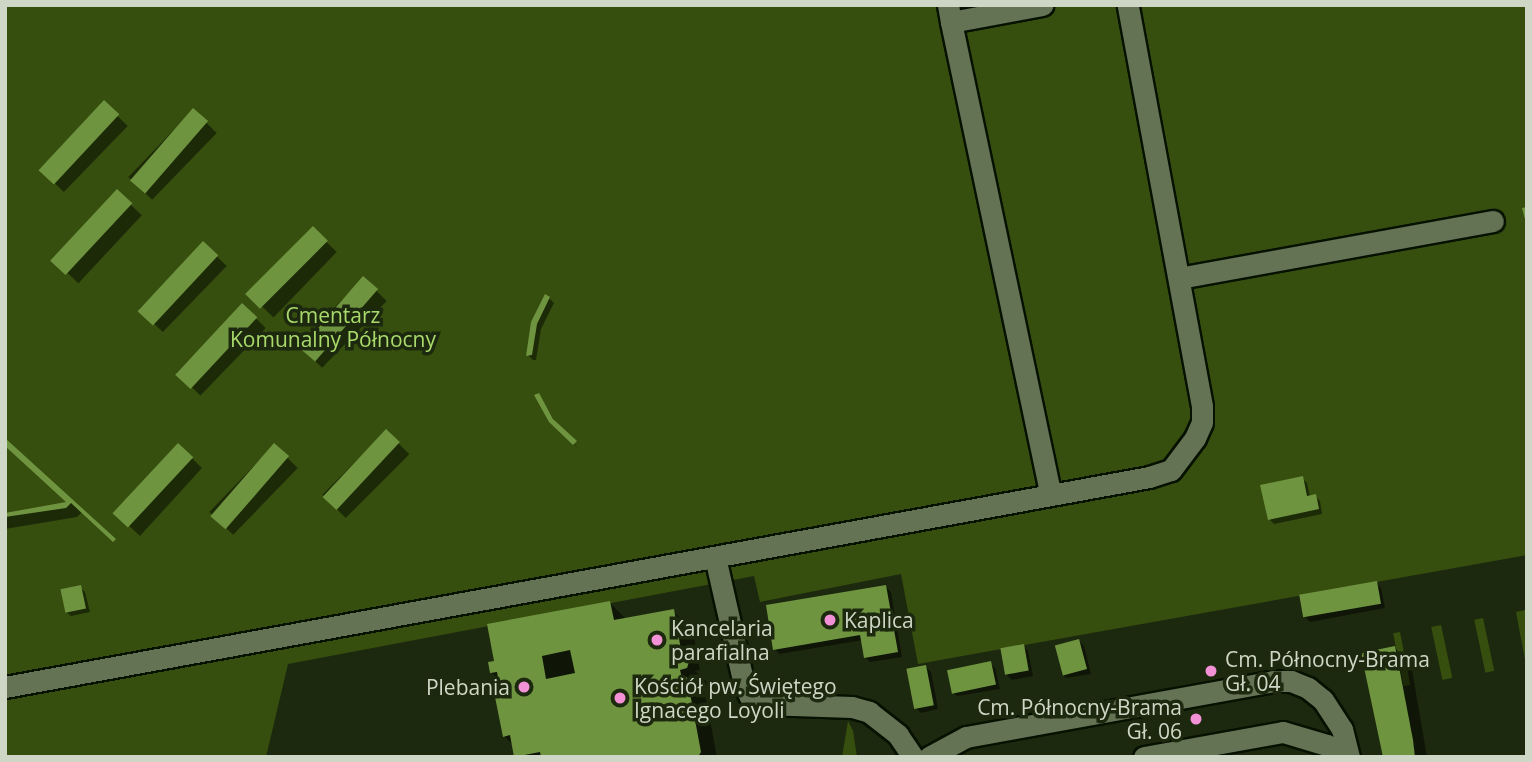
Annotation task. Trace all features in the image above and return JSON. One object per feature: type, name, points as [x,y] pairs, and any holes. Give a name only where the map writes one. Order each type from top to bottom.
[{"type":"street","points":[[1042,5],[949,14],[1051,495]]},
{"type":"street","points":[[5,687],[1149,477],[1171,470],[1195,438],[1202,422],[1202,406],[1128,5]]},
{"type":"street","points":[[1179,278],[1493,221]]},
{"type":"street","points":[[715,557],[744,685],[750,697],[764,704],[852,708],[869,712],[898,735],[914,757]]},
{"type":"street","points":[[929,757],[966,737],[1273,681],[1291,681],[1308,688],[1323,700],[1342,729],[1349,757]]},
{"type":"street","points":[[1144,757],[1283,732],[1327,745],[1340,757]]},
{"type":"green space","name":"Cmentarz Komunalny Północny","points":[[5,5],[1527,5],[1527,555],[918,664],[901,574],[760,602],[754,576],[288,664],[266,757],[5,757]]},
{"type":"green space","points":[[1525,610],[1527,617],[1526,665],[1516,612]]},
{"type":"green space","points":[[1483,618],[1494,671],[1485,673],[1474,620]]},
{"type":"green space","points":[[1441,625],[1452,678],[1442,680],[1431,627]]},
{"type":"green space","points":[[1400,632],[1410,685],[1403,686],[1393,633]]},
{"type":"green space","points":[[848,721],[853,731],[857,757],[842,757]]},
{"type":"building","points":[[104,100],[119,114],[54,185],[39,170]]},
{"type":"building","points":[[193,108],[208,121],[145,194],[130,180]]},
{"type":"building","points":[[117,189],[132,203],[66,275],[50,261]]},
{"type":"building","points":[[1527,207],[1527,223],[1526,223],[1522,208]]},
{"type":"building","points":[[313,226],[328,241],[260,309],[245,294]]},
{"type":"building","points":[[203,241],[218,255],[153,326],[138,311]]},
{"type":"building","points":[[363,276],[378,289],[315,362],[300,348]]},
{"type":"building","points":[[545,294],[550,297],[537,324],[532,355],[526,356],[531,322]]},
{"type":"building","points":[[242,303],[257,317],[191,389],[175,375]]},
{"type":"building","points":[[539,393],[553,419],[577,441],[573,445],[549,422],[534,395]]},
{"type":"building","points":[[386,429],[400,442],[336,510],[323,497]]},
{"type":"building","points":[[5,438],[116,539],[113,542],[71,503],[66,508],[5,517],[5,513],[66,502],[5,446]]},
{"type":"building","points":[[178,443],[193,457],[128,528],[113,513]]},
{"type":"building","points":[[274,443],[289,456],[225,529],[210,516]]},
{"type":"building","points":[[1303,476],[1307,496],[1316,494],[1319,509],[1268,520],[1260,485]]},
{"type":"building","points":[[1377,581],[1381,604],[1303,617],[1299,595]]},
{"type":"building","points":[[81,585],[86,608],[65,613],[60,589]]},
{"type":"building","name":"Kaplica","points":[[886,585],[898,652],[864,658],[860,635],[773,650],[766,605]]},
{"type":"building","name":"Kościół pw. Świętego Ignacego Loyoli","points":[[610,601],[614,620],[674,609],[681,650],[677,651],[678,659],[684,658],[689,662],[687,668],[680,670],[682,678],[687,677],[701,752],[698,757],[541,757],[540,752],[514,757],[510,735],[503,737],[495,697],[501,696],[497,672],[490,673],[488,662],[494,661],[487,624]],"holes":[[[570,650],[575,673],[546,679],[542,656]]]},
{"type":"building","points":[[1079,639],[1087,669],[1063,675],[1055,645]]},
{"type":"building","points":[[1024,644],[1029,671],[1005,675],[1000,648]]},
{"type":"building","points":[[1395,646],[1415,757],[1383,757],[1361,653]]},
{"type":"building","points":[[991,661],[996,684],[952,694],[947,670]]},
{"type":"building","points":[[926,665],[934,705],[914,709],[906,669]]},
{"type":"place","name":"Kaplica","points":[[830,620]]},
{"type":"place","name":"Kancelaria parafialna","points":[[657,640]]},
{"type":"place","name":"Cm. Północny-Brama Gł. 04","points":[[1211,671]]},
{"type":"place","name":"Plebania","points":[[524,687]]},
{"type":"place","name":"Kościół pw. Świętego Ignacego Loyoli","points":[[620,698]]},
{"type":"place","name":"Cm. Północny-Brama Gł. 06","points":[[1196,719]]}]
